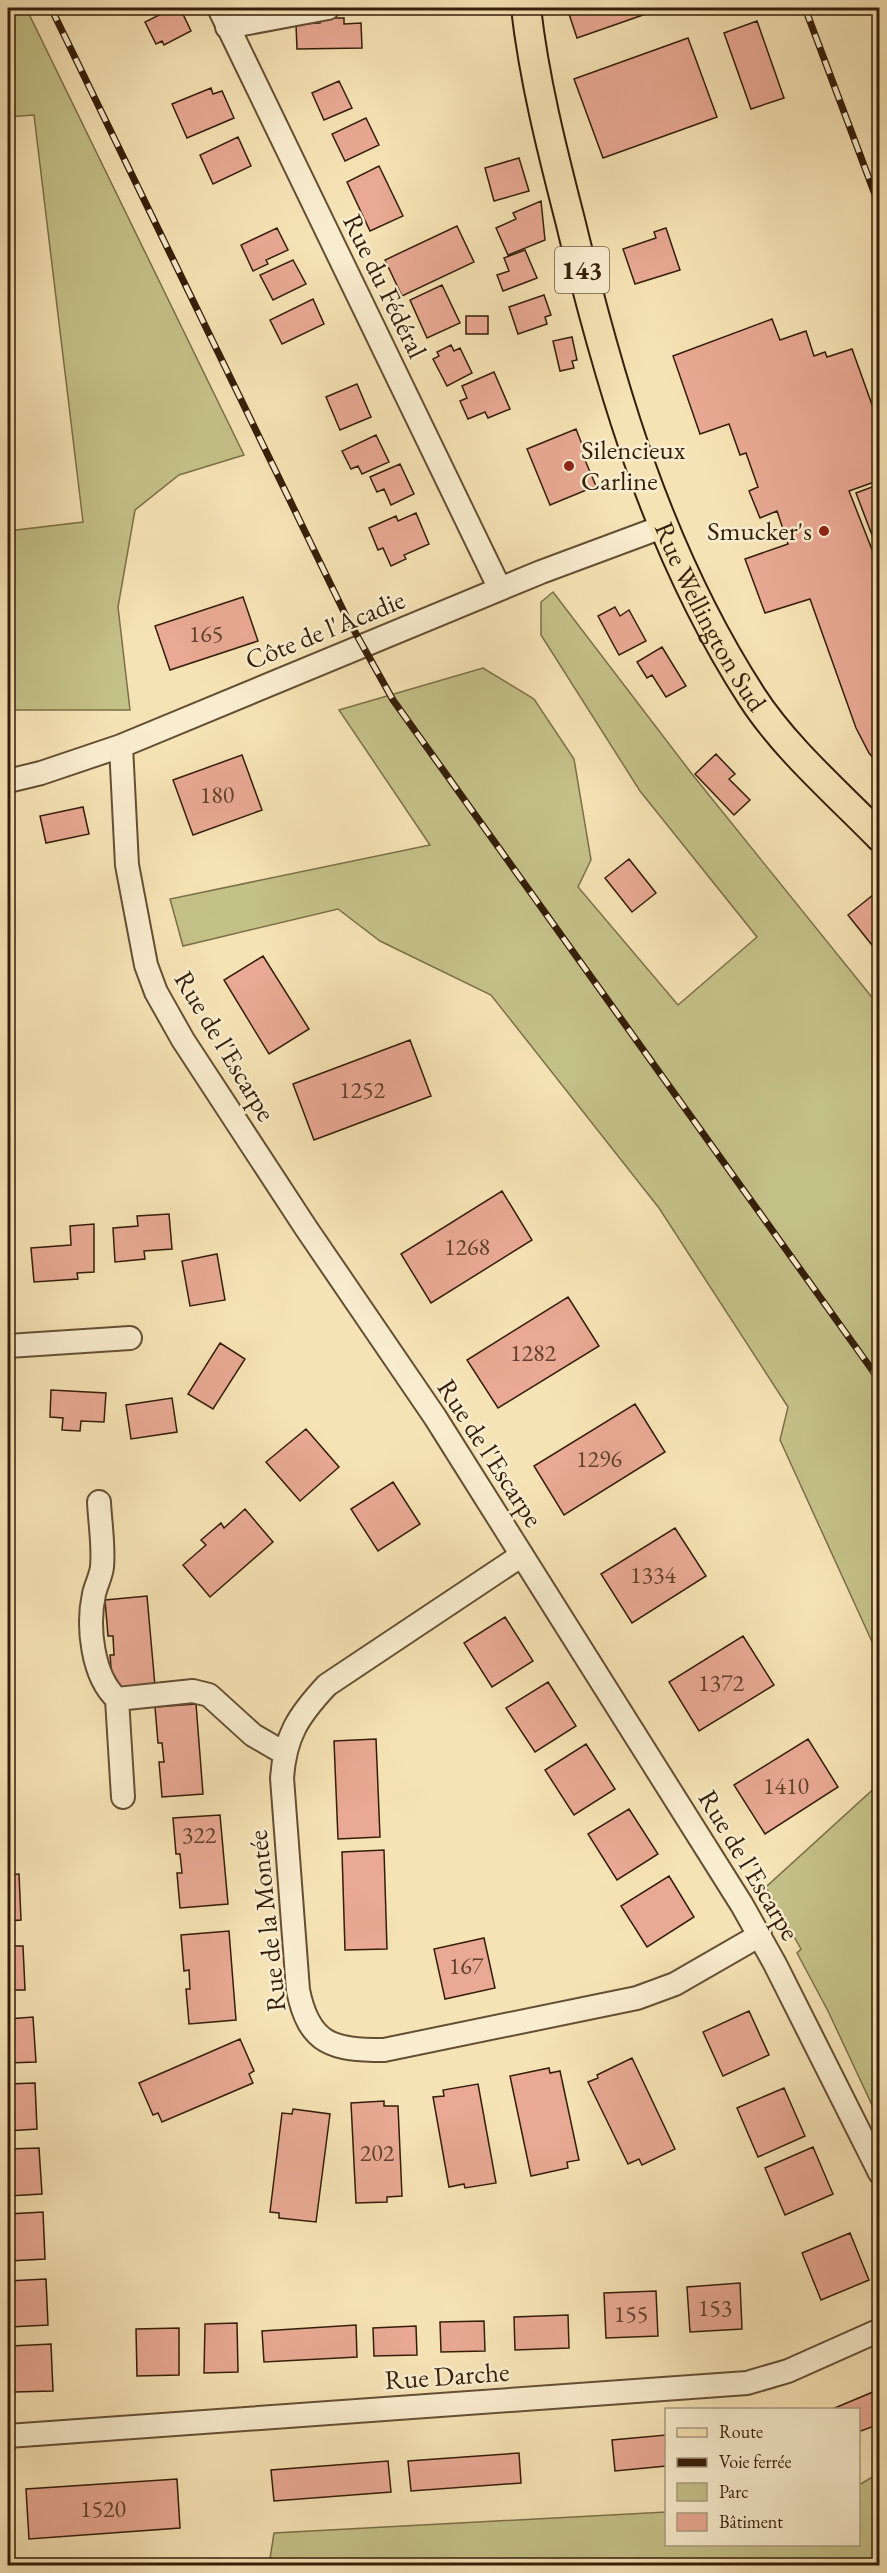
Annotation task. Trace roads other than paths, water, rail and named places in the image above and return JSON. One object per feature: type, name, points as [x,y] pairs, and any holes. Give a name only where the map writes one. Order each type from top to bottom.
[{"type":"main road","name":"Rue Wellington Sud","points":[[526,8],[547,130],[580,262],[619,400],[662,527],[696,602],[753,699],[818,774],[879,837]]},
{"type":"street","points":[[223,17],[328,8]]},
{"type":"street","name":"Rue du Fédéral","points":[[223,17],[500,589]]},
{"type":"street","name":"Côte de l'Acadie","points":[[8,781],[41,773],[121,746],[500,589],[662,527]]},
{"type":"street","name":"Rue de l'Escarpe","points":[[121,746],[127,865],[146,966],[156,992],[183,1040],[435,1417],[760,1935],[879,2173]]},
{"type":"street","points":[[8,1346],[130,1338]]},
{"type":"street","points":[[99,1502],[102,1569],[94,1595],[92,1637],[99,1675],[117,1699],[123,1797]]},
{"type":"street","name":"Rue de la Montée","points":[[522,1555],[327,1685],[293,1726],[284,1753],[282,1779],[298,1990],[302,2010],[311,2030],[330,2043],[351,2050],[384,2050],[637,1998],[675,1984],[760,1935]]},
{"type":"street","points":[[117,1699],[193,1691],[209,1695],[253,1735],[284,1753]]},
{"type":"street","name":"Rue Darche","points":[[8,2436],[747,2383],[788,2371],[879,2330]]},
{"type":"railway","points":[[51,8],[345,614],[393,700],[880,1381]]},
{"type":"railway","points":[[805,8],[880,208]]},
{"type":"place","name":"Silencieux Carline","points":[[569,466]]},
{"type":"place","name":"Smucker's","points":[[824,531]]}]
